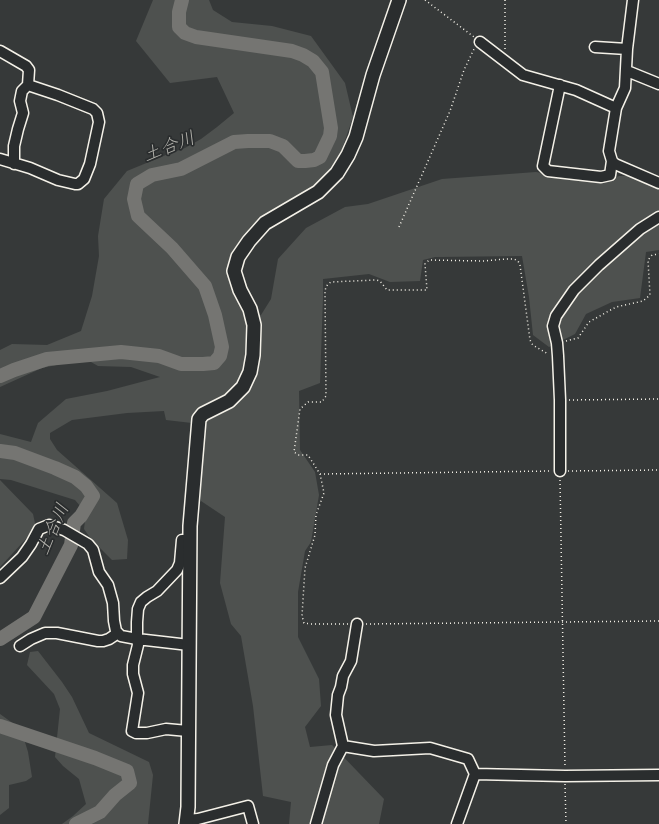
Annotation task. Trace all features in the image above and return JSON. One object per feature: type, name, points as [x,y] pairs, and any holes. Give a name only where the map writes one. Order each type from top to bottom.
[{"type":"street","points":[[253,824],[248,806],[186,822],[188,807],[190,540],[199,419],[203,414],[229,401],[243,387],[250,372],[253,356],[254,325],[250,309],[240,290],[234,272],[238,257],[249,241],[266,223],[318,192],[337,173],[348,156],[356,137],[373,75],[399,0]]},
{"type":"street","points":[[560,85],[543,166],[548,171],[602,177],[610,175],[612,161],[609,151],[616,108],[625,88],[627,49],[634,0]]},
{"type":"street","points":[[479,41],[523,75],[576,90],[616,108]]},
{"type":"street","points":[[595,47],[627,49]]},
{"type":"street","points":[[0,52],[26,66],[29,70],[28,85],[22,91],[20,101],[23,113],[14,146],[14,164]]},
{"type":"street","points":[[627,71],[659,84]]},
{"type":"street","points":[[0,159],[30,168],[58,180],[75,184],[78,184],[84,179],[90,164],[99,122],[97,113],[93,109],[28,85]]},
{"type":"street","points":[[612,161],[659,183]]},
{"type":"street","points":[[560,471],[560,400],[558,356],[553,326],[556,316],[574,290],[600,265],[640,230],[659,217]]},
{"type":"street","points":[[0,578],[22,557],[39,529],[49,525],[64,530],[88,544],[93,550],[99,572],[108,585],[113,603],[116,631],[121,636],[189,645]]},
{"type":"street","points":[[188,731],[166,729],[147,733],[136,733],[132,731],[138,693],[133,674],[133,665],[138,645],[138,609],[141,602],[157,591],[177,570],[180,563],[182,540],[190,540]]},
{"type":"street","points":[[316,824],[333,765],[343,746],[336,715],[343,676],[351,661],[357,624]]},
{"type":"street","points":[[20,646],[45,633],[57,633],[103,641],[118,633]]},
{"type":"street","points":[[343,746],[374,751],[430,748],[468,759],[475,774],[457,824]]},
{"type":"street","points":[[475,774],[565,776],[659,775]]},
{"type":"path","points":[[399,227],[450,111],[464,70],[479,41],[425,0]]},
{"type":"path","points":[[502,59],[505,53],[505,0]]},
{"type":"path","points":[[557,343],[578,338],[589,322],[616,307],[643,301],[650,295],[648,260],[652,255],[659,254]]},
{"type":"path","points":[[558,356],[551,355],[536,348],[530,340],[520,265],[518,261],[514,259],[483,261],[430,260],[425,264],[427,290],[387,290],[380,281],[376,280],[331,282],[328,284],[325,291],[326,396],[322,402],[308,402],[300,409],[294,452],[299,455],[308,456],[320,474],[324,494],[316,515],[315,535],[305,568],[302,616],[304,623],[357,624],[659,621]]},
{"type":"path","points":[[560,400],[659,399]]},
{"type":"path","points":[[320,474],[659,470]]},
{"type":"path","points":[[560,471],[566,824]]},
{"type":"shaded area","points":[[153,0],[209,0],[213,10],[232,22],[272,26],[311,36],[345,83],[353,117],[341,152],[324,180],[281,211],[251,226],[230,258],[234,296],[248,317],[261,315],[271,299],[278,259],[306,228],[345,207],[368,204],[442,179],[536,172],[603,182],[619,176],[659,176],[659,250],[646,252],[640,298],[612,302],[586,314],[575,334],[549,347],[533,335],[529,297],[522,256],[435,257],[423,260],[420,281],[390,282],[369,274],[323,279],[320,383],[299,391],[300,450],[315,472],[319,495],[311,542],[305,551],[298,592],[298,637],[319,679],[321,706],[305,727],[310,747],[332,745],[384,799],[379,824],[289,824],[291,802],[263,796],[253,706],[241,636],[231,624],[220,583],[225,517],[201,501],[192,423],[166,420],[164,411],[127,413],[72,420],[50,433],[50,439],[57,450],[117,503],[128,540],[127,559],[112,560],[91,539],[84,529],[86,513],[75,500],[11,480],[0,479],[0,434],[31,442],[38,423],[66,399],[107,391],[160,377],[131,367],[98,366],[91,362],[71,362],[42,368],[0,387],[0,350],[12,344],[47,345],[81,331],[92,296],[99,256],[98,236],[104,199],[127,171],[185,148],[201,139],[234,113],[217,77],[170,83],[136,41]]},
{"type":"shaded area","points":[[0,480],[33,514],[36,528],[0,567]]},
{"type":"shaded area","points":[[38,651],[72,697],[89,733],[149,762],[153,775],[148,824],[62,824],[86,804],[79,779],[63,766],[55,757],[60,709],[54,694],[27,665],[30,652]]},
{"type":"shaded area","points":[[0,714],[21,729],[28,752],[32,777],[26,781],[9,785],[9,808],[0,815]]},
{"type":"waterway","name":"土合川","points":[[0,376],[47,359],[121,352],[159,356],[181,364],[214,363],[220,356],[222,347],[215,315],[205,286],[172,248],[138,216],[134,199],[137,184],[152,175],[181,169],[234,142],[270,141],[283,146],[298,161],[314,160],[320,157],[330,136],[331,128],[322,72],[313,61],[292,51],[196,37],[185,33],[179,27],[179,12],[182,0]]},
{"type":"waterway","name":"土合川","points":[[0,451],[15,453],[75,477],[86,486],[93,496],[81,516],[74,523],[71,545],[34,617],[0,639]]},
{"type":"waterway","name":"土合川","points":[[0,726],[95,758],[127,771],[130,783],[115,795],[100,812],[76,824]]}]
